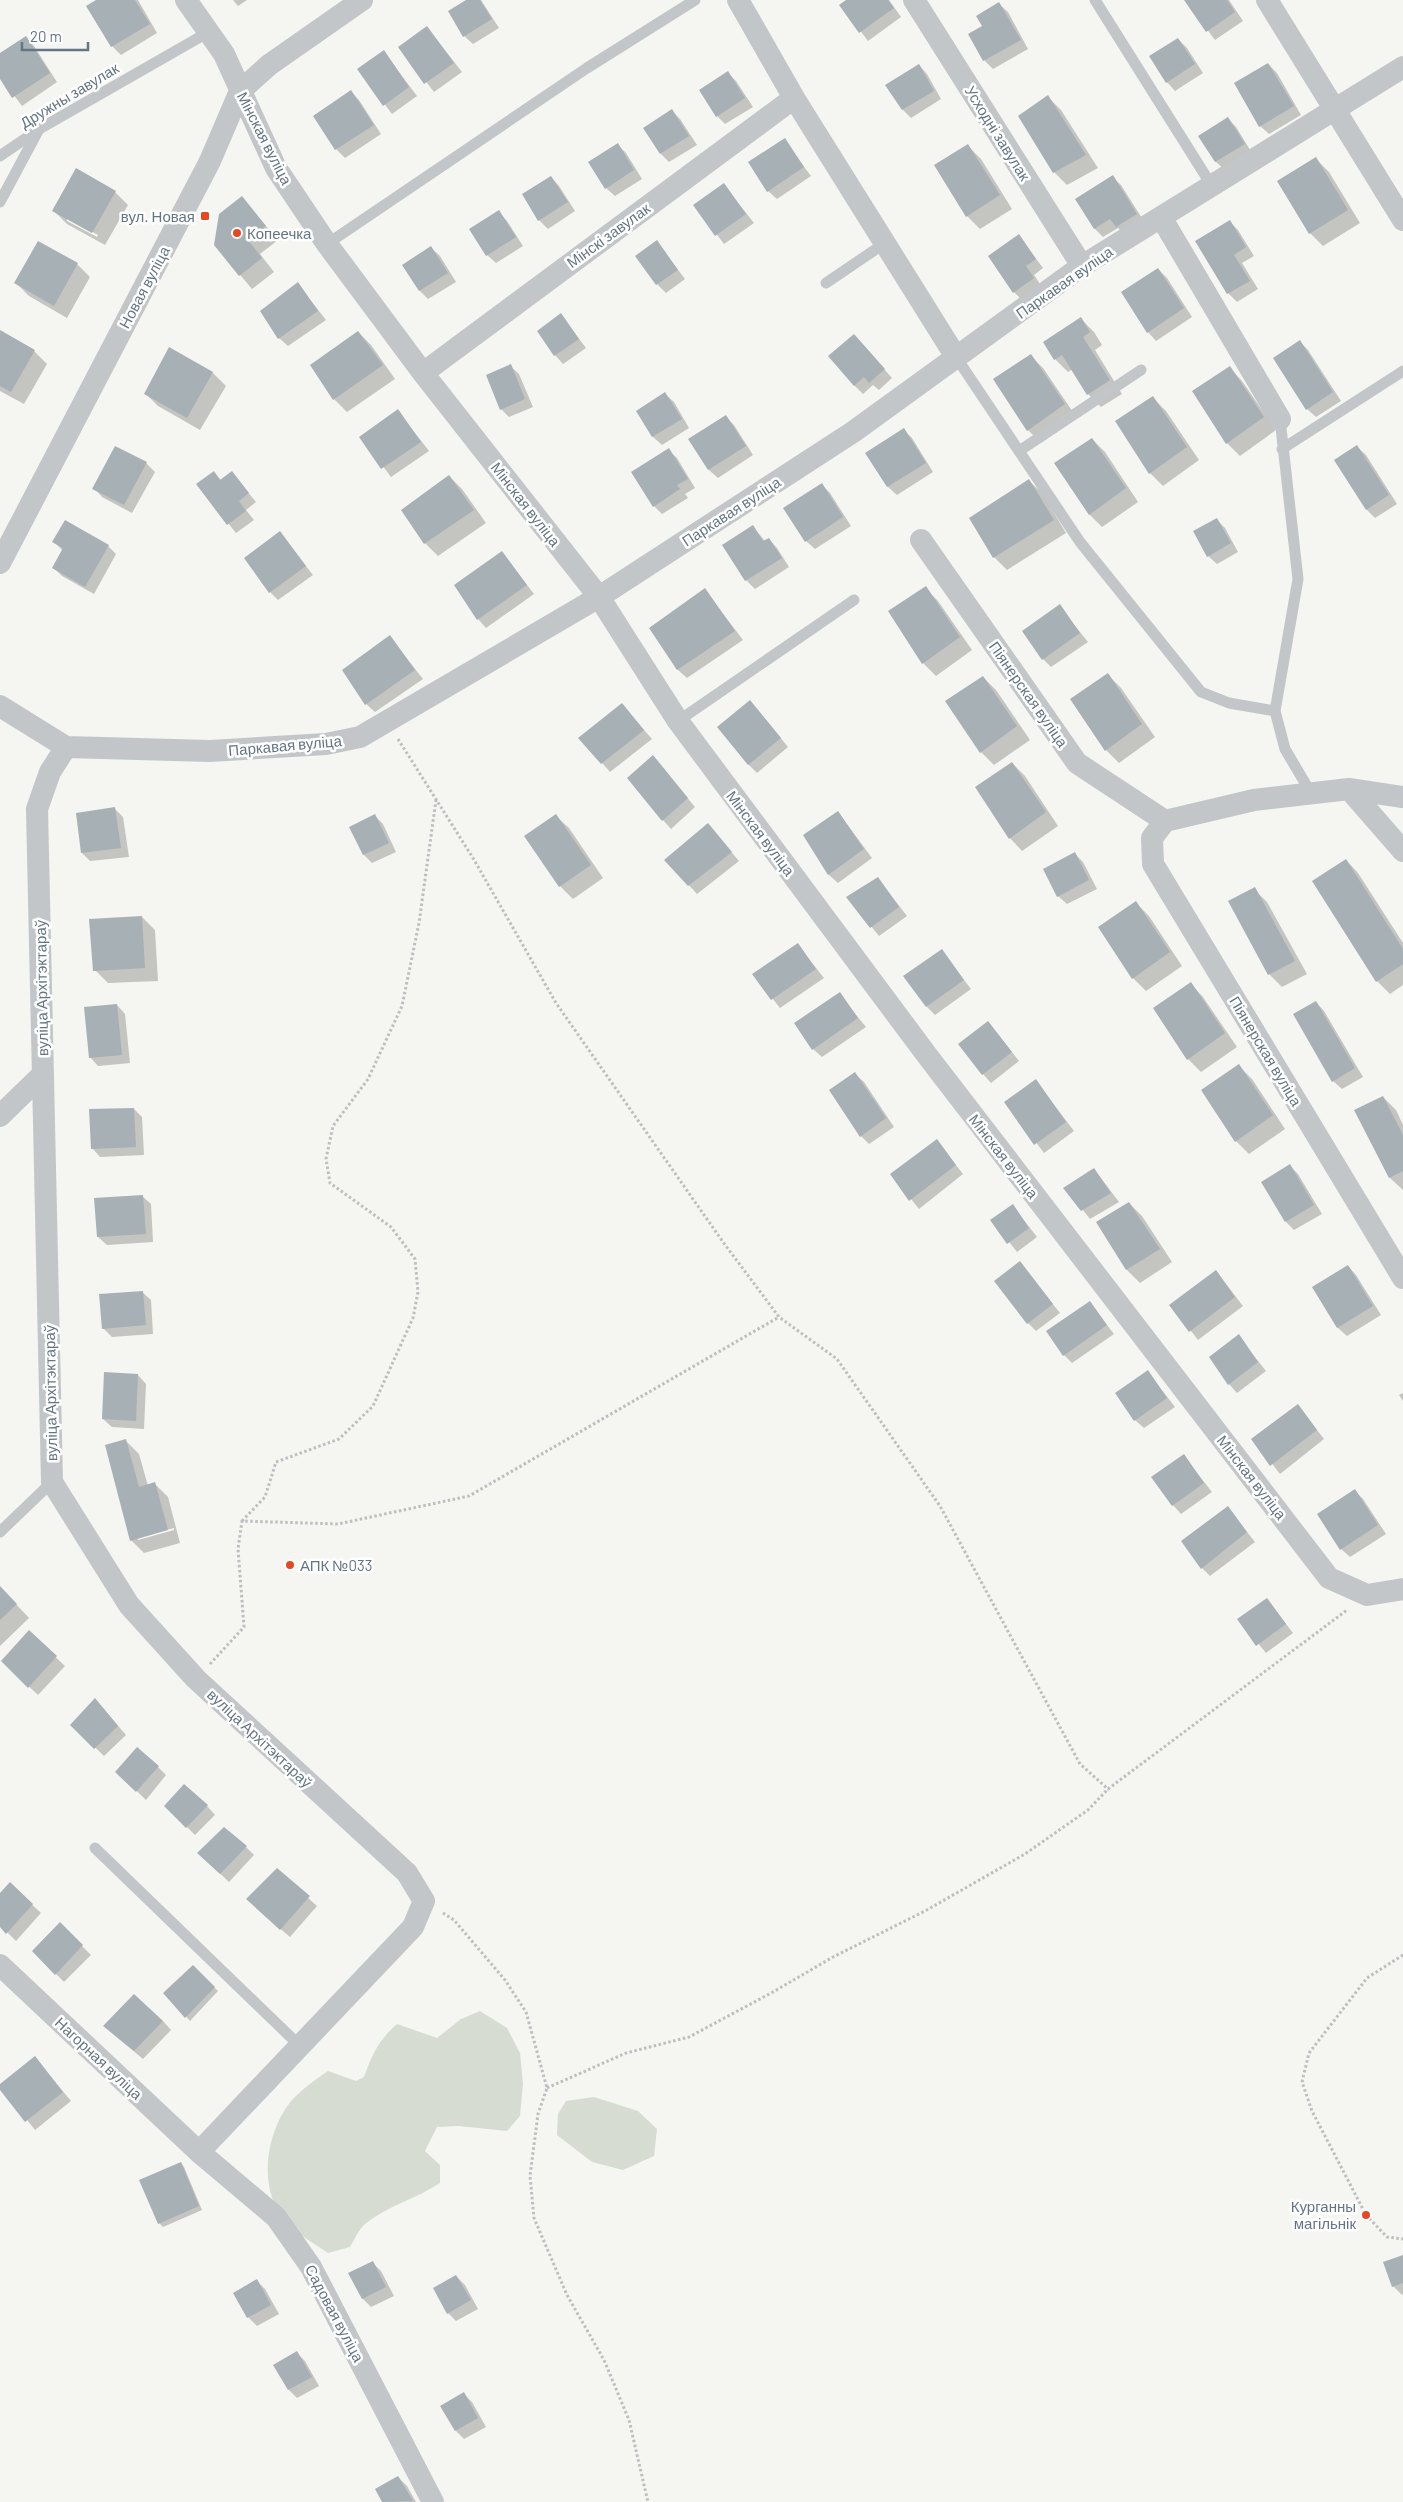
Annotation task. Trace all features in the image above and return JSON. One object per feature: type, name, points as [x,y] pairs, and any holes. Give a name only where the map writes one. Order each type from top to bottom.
[{"type":"street","name":"Мінская вуліца","points":[[186,0],[207,33],[224,54],[276,168],[327,244],[422,373],[598,597],[678,721],[926,1054],[1329,1578],[1368,1595]]},
{"type":"street","name":"Новая вуліца","points":[[0,563],[210,161],[240,91],[269,65],[362,0]]},
{"type":"street","points":[[738,0],[794,98],[956,356]]},
{"type":"street","name":"Усходні завулак","points":[[914,0],[1082,266]]},
{"type":"street","points":[[1267,0],[1403,220]]},
{"type":"street","name":"Паркавая вуліца","points":[[0,706],[66,747],[210,752],[326,744],[360,737],[598,597],[853,432],[1082,266],[1334,109],[1401,72]]},
{"type":"street","name":"Мінскі завулак","points":[[422,373],[794,98]]},
{"type":"street","points":[[1161,217],[1280,419]]},
{"type":"street","name":"Піянерская вуліца","points":[[921,540],[1077,763],[1165,821],[1152,838],[1153,864],[1403,1278]]},
{"type":"street","name":"вуліца Архітэктараў","points":[[66,747],[50,772],[38,809],[52,1482],[129,1605],[196,1679],[407,1873],[424,1901]]},
{"type":"street","points":[[1165,821],[1254,800],[1349,789],[1403,798]]},
{"type":"street","points":[[1349,789],[1403,851]]},
{"type":"street","points":[[0,1116],[43,1074]]},
{"type":"street","points":[[1368,1595],[1403,1588]]},
{"type":"street","points":[[199,2152],[412,1927],[424,1901]]},
{"type":"street","name":"Нагорная вуліца","points":[[0,1965],[199,2152]]},
{"type":"street","name":"Садовая вуліца","points":[[199,2152],[276,2217],[311,2267],[433,2502]]},
{"type":"lane","points":[[327,244],[587,68],[695,0]]},
{"type":"lane","points":[[1095,0],[1212,186]]},
{"type":"lane","name":"Дружны завулак","points":[[0,156],[40,128],[207,33]]},
{"type":"lane","points":[[0,202],[40,128]]},
{"type":"lane","points":[[826,283],[885,243]]},
{"type":"lane","points":[[956,356],[1080,542],[1201,692],[1229,703],[1275,711]]},
{"type":"lane","points":[[1019,451],[1141,370]]},
{"type":"lane","points":[[1282,449],[1403,371]]},
{"type":"lane","points":[[1280,419],[1298,580],[1275,711],[1285,749],[1310,793]]},
{"type":"lane","points":[[678,721],[854,600]]},
{"type":"lane","points":[[0,1532],[52,1482]]},
{"type":"lane","points":[[95,1848],[300,2047]]},
{"type":"path","points":[[387,721],[473,858],[556,1002],[723,1242],[779,1317],[837,1359],[934,1498],[1080,1764],[1108,1789]]},
{"type":"path","points":[[196,1679],[244,1627],[238,1549],[242,1521],[265,1497],[276,1462],[339,1439],[372,1406],[414,1318],[418,1292],[415,1259],[391,1227],[360,1203],[330,1184],[326,1159],[333,1126],[368,1079],[402,1006],[419,923],[436,800]]},
{"type":"path","points":[[242,1521],[338,1524],[469,1496],[779,1317]]},
{"type":"path","points":[[547,2088],[626,2053],[689,2037],[1025,1854],[1088,1810],[1108,1789],[1368,1595]]},
{"type":"path","points":[[424,1901],[454,1920],[505,1980],[526,2012],[536,2042],[547,2088],[538,2114],[530,2176],[534,2218],[567,2295],[604,2360],[625,2412],[648,2502]]},
{"type":"path","points":[[1403,1955],[1367,1978],[1309,2053],[1302,2082],[1312,2111],[1366,2215],[1388,2237],[1403,2239]]},
{"type":"shaded area","points":[[480,2011],[507,2028],[520,2053],[523,2084],[520,2116],[507,2131],[459,2126],[437,2127],[425,2151],[440,2165],[440,2183],[392,2207],[365,2224],[350,2247],[328,2253],[293,2228],[283,2218],[275,2205],[270,2190],[268,2174],[268,2158],[276,2126],[292,2100],[328,2071],[356,2081],[364,2077],[377,2048],[385,2036],[397,2024],[437,2038],[461,2019]]},
{"type":"shaded area","points":[[594,2097],[638,2111],[657,2129],[654,2156],[623,2170],[592,2162],[557,2135],[558,2114],[566,2101]]},
{"type":"building","points":[[96,0],[135,0],[150,24],[111,47],[86,6]]},
{"type":"building","points":[[466,0],[480,0],[492,19],[463,37],[448,11]]},
{"type":"building","points":[[846,0],[888,0],[894,8],[859,33],[839,5]]},
{"type":"building","points":[[1184,0],[1227,0],[1235,12],[1206,32]]},
{"type":"building","points":[[999,2],[1021,40],[983,61],[968,34],[982,26],[976,16]]},
{"type":"building","points":[[427,26],[454,63],[424,84],[398,47]]},
{"type":"building","points":[[26,36],[50,73],[12,98],[0,79],[0,53]]},
{"type":"building","points":[[1178,38],[1195,64],[1166,83],[1149,56]]},
{"type":"building","points":[[384,50],[409,87],[383,106],[357,69]]},
{"type":"building","points":[[1268,63],[1294,106],[1259,127],[1234,83]]},
{"type":"building","points":[[919,64],[934,91],[902,110],[885,85]]},
{"type":"building","points":[[728,71],[745,98],[716,117],[699,90]]},
{"type":"building","points":[[351,90],[374,125],[335,150],[313,116]]},
{"type":"building","points":[[1048,95],[1086,155],[1053,173],[1018,116]]},
{"type":"building","points":[[672,109],[689,136],[660,154],[643,128]]},
{"type":"building","points":[[1228,117],[1245,144],[1215,162],[1198,136]]},
{"type":"building","points":[[785,138],[804,167],[767,192],[748,162]]},
{"type":"building","points":[[618,143],[634,170],[605,189],[588,162]]},
{"type":"building","points":[[968,144],[1000,195],[966,217],[934,165]]},
{"type":"building","points":[[1316,157],[1348,210],[1309,234],[1277,181]]},
{"type":"building","points":[[76,168],[116,191],[92,233],[52,211]]},
{"type":"building","points":[[1113,175],[1137,214],[1116,227],[1110,219],[1094,229],[1075,199]]},
{"type":"building","points":[[551,176],[568,202],[538,221],[522,194]]},
{"type":"building","points":[[724,183],[746,214],[715,236],[693,205]]},
{"type":"building","name":"Копеечка","points":[[242,196],[266,226],[248,240],[262,258],[239,276],[214,245],[219,214]]},
{"type":"building","points":[[499,210],[516,237],[486,256],[469,229]]},
{"type":"building","points":[[1230,220],[1246,247],[1234,255],[1250,281],[1227,294],[1195,241]]},
{"type":"building","points":[[1019,234],[1036,259],[1026,266],[1034,278],[1013,293],[988,256]]},
{"type":"building","points":[[657,240],[678,270],[656,285],[635,256]]},
{"type":"building","points":[[38,241],[78,263],[54,306],[14,283]]},
{"type":"building","points":[[431,246],[448,273],[419,291],[402,265]]},
{"type":"building","points":[[1158,268],[1184,308],[1147,333],[1121,292]]},
{"type":"building","points":[[298,282],[318,311],[278,339],[260,311]]},
{"type":"building","points":[[561,313],[579,339],[554,356],[537,331]]},
{"type":"building","points":[[1081,317],[1090,332],[1083,337],[1110,380],[1087,395],[1062,355],[1054,360],[1043,342]]},
{"type":"building","points":[[0,330],[35,350],[11,392],[0,386]]},
{"type":"building","points":[[358,331],[383,365],[333,400],[310,365]]},
{"type":"building","points":[[854,334],[885,369],[869,383],[864,377],[854,386],[828,356]]},
{"type":"building","points":[[1300,340],[1333,392],[1306,410],[1273,358]]},
{"type":"building","points":[[169,347],[213,372],[187,418],[144,394]]},
{"type":"building","points":[[1031,354],[1065,404],[1027,431],[993,379]]},
{"type":"building","points":[[511,364],[525,399],[500,410],[486,375]]},
{"type":"building","points":[[1230,366],[1264,417],[1226,444],[1192,391]]},
{"type":"building","points":[[665,392],[682,419],[652,437],[636,411]]},
{"type":"building","points":[[1153,396],[1187,447],[1149,474],[1115,421]]},
{"type":"building","points":[[398,409],[421,442],[381,469],[359,437]]},
{"type":"building","points":[[726,415],[746,446],[708,470],[688,439]]},
{"type":"building","points":[[904,428],[926,463],[887,487],[865,453]]},
{"type":"building","points":[[1092,438],[1126,488],[1089,515],[1054,463]]},
{"type":"building","points":[[1357,445],[1389,495],[1366,510],[1334,460]]},
{"type":"building","points":[[115,446],[147,462],[124,505],[92,489]]},
{"type":"building","points":[[669,448],[688,479],[677,485],[680,489],[653,507],[631,472]]},
{"type":"building","points":[[214,471],[220,480],[232,471],[249,493],[239,501],[246,511],[227,525],[196,484]]},
{"type":"building","points":[[449,475],[474,510],[424,544],[401,510]]},
{"type":"building","points":[[1029,479],[1054,520],[993,558],[969,518]]},
{"type":"building","points":[[822,483],[843,517],[805,542],[783,508]]},
{"type":"building","points":[[1217,518],[1231,543],[1207,557],[1193,531]]},
{"type":"building","points":[[65,520],[109,545],[85,587],[52,568],[63,548],[52,542]]},
{"type":"building","points":[[753,525],[763,541],[769,538],[782,558],[745,581],[722,545]]},
{"type":"building","points":[[280,531],[306,566],[269,593],[244,558]]},
{"type":"building","points":[[502,551],[527,585],[477,620],[454,585]]},
{"type":"building","points":[[926,586],[960,637],[922,664],[888,611]]},
{"type":"building","points":[[705,588],[735,631],[677,670],[649,628]]},
{"type":"building","points":[[1060,604],[1080,633],[1042,660],[1022,631]]},
{"type":"building","points":[[390,635],[415,670],[365,705],[342,670]]},
{"type":"building","points":[[1108,673],[1142,724],[1105,751],[1070,699]]},
{"type":"building","points":[[983,676],[1017,726],[980,753],[945,701]]},
{"type":"building","points":[[750,700],[781,738],[748,765],[717,727]]},
{"type":"building","points":[[622,703],[644,730],[601,764],[578,738]]},
{"type":"building","points":[[653,755],[688,798],[662,821],[627,778]]},
{"type":"building","points":[[1012,762],[1046,812],[1009,839],[975,787]]},
{"type":"building","points":[[115,807],[121,848],[81,853],[76,813]]},
{"type":"building","points":[[838,811],[864,849],[828,875],[803,835]]},
{"type":"building","points":[[375,814],[389,843],[363,855],[349,827]]},
{"type":"building","points":[[556,814],[591,865],[559,887],[524,836]]},
{"type":"building","points":[[708,823],[732,852],[688,886],[664,860]]},
{"type":"building","points":[[1075,852],[1089,880],[1057,897],[1043,869]]},
{"type":"building","points":[[1346,859],[1403,949],[1403,964],[1376,982],[1312,881]]},
{"type":"building","points":[[878,877],[899,907],[870,928],[846,897]]},
{"type":"building","points":[[1255,887],[1295,961],[1268,975],[1228,901]]},
{"type":"building","points":[[1136,901],[1170,952],[1132,979],[1098,927]]},
{"type":"building","points":[[142,916],[145,968],[93,971],[89,919]]},
{"type":"building","points":[[798,943],[816,969],[771,1000],[752,974]]},
{"type":"building","points":[[942,949],[964,980],[926,1007],[903,976]]},
{"type":"building","points":[[1191,982],[1225,1033],[1187,1060],[1153,1008]]},
{"type":"building","points":[[840,992],[858,1018],[812,1050],[794,1023]]},
{"type":"building","points":[[1316,1001],[1355,1068],[1332,1082],[1293,1014]]},
{"type":"building","points":[[117,1004],[122,1055],[89,1058],[84,1007]]},
{"type":"building","points":[[988,1021],[1012,1052],[982,1075],[958,1044]]},
{"type":"building","points":[[1239,1064],[1273,1115],[1235,1142],[1201,1090]]},
{"type":"building","points":[[855,1072],[886,1118],[860,1137],[829,1090]]},
{"type":"building","points":[[1036,1079],[1066,1122],[1034,1145],[1004,1102]]},
{"type":"building","points":[[1383,1096],[1403,1135],[1403,1171],[1389,1178],[1354,1110]]},
{"type":"building","points":[[134,1108],[136,1147],[91,1149],[89,1109]]},
{"type":"building","points":[[937,1139],[956,1165],[909,1201],[890,1174]]},
{"type":"building","points":[[1290,1164],[1314,1205],[1285,1222],[1261,1182]]},
{"type":"building","points":[[1094,1168],[1111,1193],[1081,1211],[1063,1188]]},
{"type":"building","points":[[143,1195],[146,1234],[97,1237],[94,1198]]},
{"type":"building","points":[[1129,1202],[1160,1249],[1126,1270],[1096,1222]]},
{"type":"building","points":[[1013,1204],[1029,1228],[1007,1244],[990,1220]]},
{"type":"building","points":[[1020,1261],[1053,1304],[1027,1324],[994,1281]]},
{"type":"building","points":[[1348,1265],[1373,1306],[1337,1328],[1312,1287]]},
{"type":"building","points":[[1216,1270],[1235,1297],[1189,1332],[1169,1305]]},
{"type":"building","points":[[143,1291],[146,1325],[102,1329],[99,1294]]},
{"type":"building","points":[[1090,1301],[1107,1325],[1063,1356],[1046,1331]]},
{"type":"building","points":[[1239,1334],[1258,1362],[1228,1385],[1209,1357]]},
{"type":"building","points":[[1148,1370],[1167,1398],[1134,1421],[1115,1393]]},
{"type":"building","points":[[104,1372],[138,1374],[136,1421],[102,1419]]},
{"type":"building","points":[[1298,1404],[1317,1430],[1270,1466],[1251,1439]]},
{"type":"building","points":[[126,1439],[139,1487],[155,1482],[168,1530],[130,1541],[105,1445]]},
{"type":"building","points":[[1184,1454],[1204,1483],[1172,1506],[1151,1477]]},
{"type":"building","points":[[1355,1489],[1378,1525],[1340,1550],[1317,1514]]},
{"type":"building","points":[[1228,1506],[1247,1532],[1201,1569],[1181,1541]]},
{"type":"building","points":[[0,1586],[17,1604],[0,1620]]},
{"type":"building","points":[[1267,1598],[1286,1624],[1256,1646],[1237,1619]]},
{"type":"building","points":[[29,1630],[57,1656],[28,1688],[1,1661]]},
{"type":"building","points":[[95,1698],[118,1726],[94,1749],[70,1725]]},
{"type":"building","points":[[137,1747],[159,1766],[136,1792],[115,1772]]},
{"type":"building","points":[[184,1784],[208,1805],[186,1828],[164,1806]]},
{"type":"building","points":[[224,1827],[247,1846],[220,1874],[197,1853]]},
{"type":"building","points":[[277,1868],[310,1896],[280,1930],[246,1899]]},
{"type":"building","points":[[10,1882],[33,1904],[6,1934],[0,1927],[0,1893]]},
{"type":"building","points":[[60,1922],[83,1945],[55,1975],[32,1951]]},
{"type":"building","points":[[193,1965],[215,1987],[185,2018],[163,1993]]},
{"type":"building","points":[[134,1994],[163,2021],[134,2051],[103,2026]]},
{"type":"building","points":[[35,2056],[63,2092],[25,2122],[0,2090],[0,2084]]},
{"type":"building","points":[[181,2162],[199,2206],[158,2224],[139,2180]]},
{"type":"building","points":[[1403,2255],[1403,2283],[1392,2287],[1383,2262]]},
{"type":"building","points":[[373,2261],[386,2287],[362,2299],[348,2273]]},
{"type":"building","points":[[456,2275],[471,2300],[447,2314],[433,2288]]},
{"type":"building","points":[[257,2279],[271,2305],[247,2318],[233,2293]]},
{"type":"building","points":[[297,2351],[312,2377],[288,2390],[273,2365]]},
{"type":"building","points":[[464,2392],[478,2418],[455,2431],[440,2406]]},
{"type":"building","points":[[398,2476],[413,2501],[382,2502],[375,2489]]},
{"type":"place","name":"вул. Новая","points":[[205,216]]},
{"type":"place","name":"Копеечка","points":[[237,233]]},
{"type":"place","name":"АПК №033","points":[[290,1565]]},
{"type":"place","name":"Курганны магільнік","points":[[1366,2215]]}]
